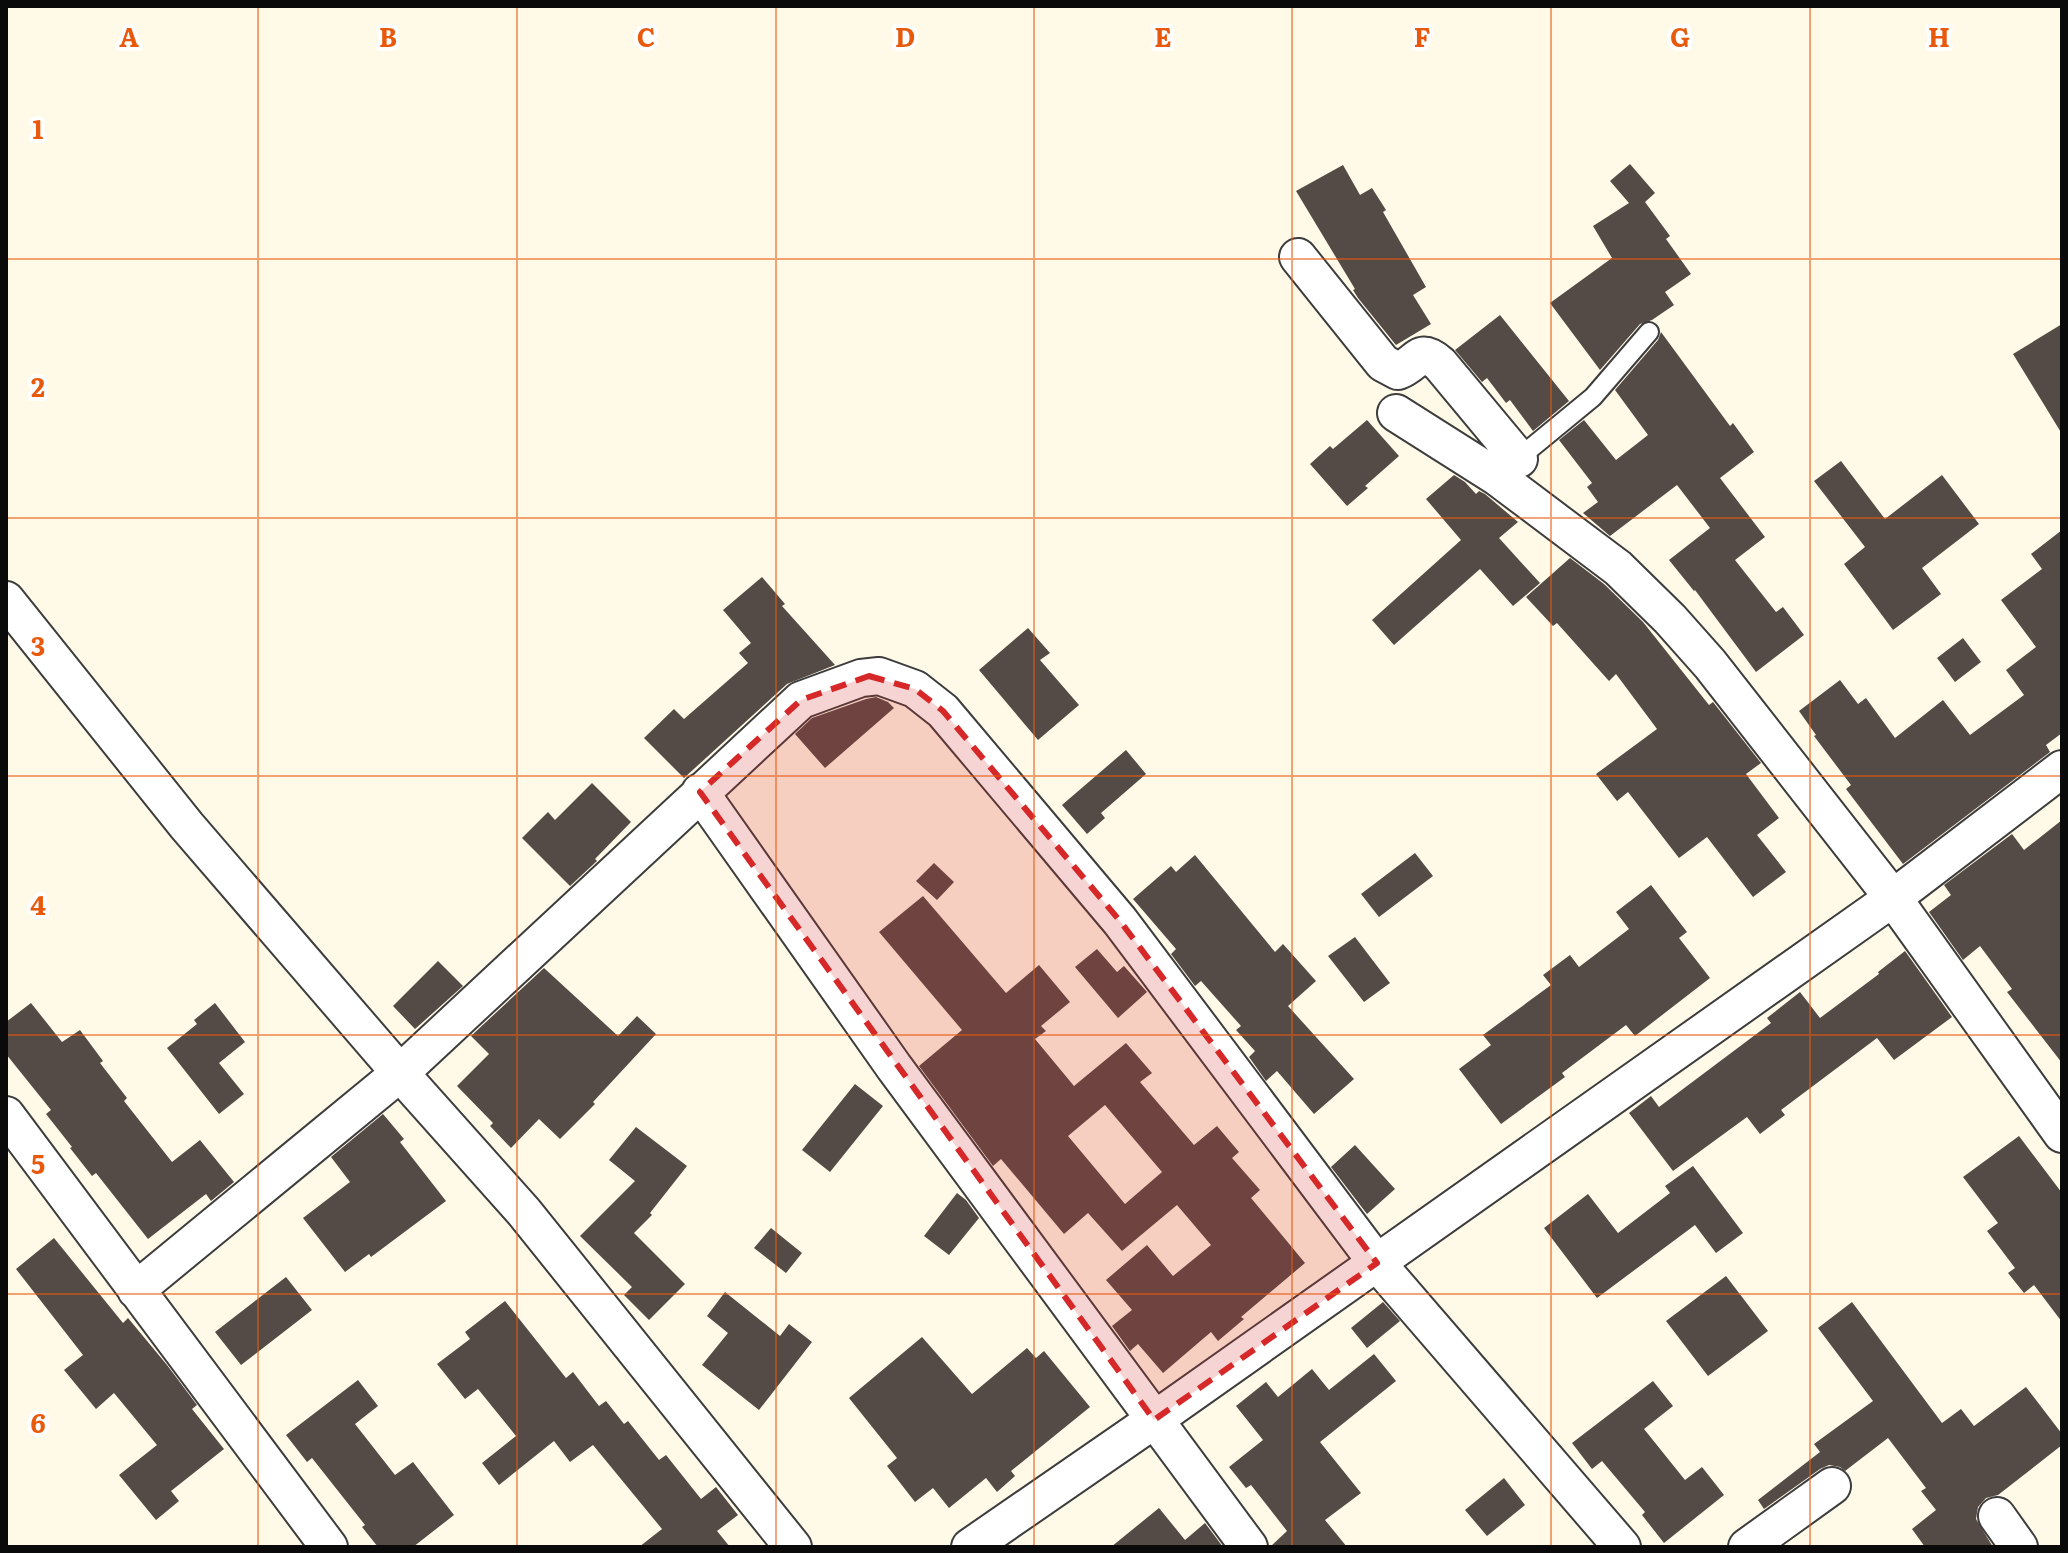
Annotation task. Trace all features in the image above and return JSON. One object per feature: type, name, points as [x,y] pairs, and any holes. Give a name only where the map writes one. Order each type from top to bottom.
[{"type":"street","points":[[1298,257],[1383,363],[1398,371],[1422,355],[1430,355],[1440,364],[1508,468],[1618,568],[1710,664],[1893,898],[2062,1134]]},
{"type":"street","points":[[1396,413],[1508,468]]},
{"type":"street","points":[[6,600],[187,826],[524,1212],[793,1547]]},
{"type":"street","points":[[136,1290],[400,1073],[801,700],[869,676],[890,678],[915,689],[943,711],[1120,921],[1377,1263],[1622,1547]]},
{"type":"street","points":[[970,1547],[1893,898],[2062,769]]},
{"type":"street","points":[[700,792],[894,1067],[1249,1547]]},
{"type":"street","points":[[6,1115],[329,1547]]},
{"type":"street","points":[[1747,1547],[1832,1486]]},
{"type":"street","points":[[1997,1516],[2019,1547]]},
{"type":"lane","points":[[1508,468],[1593,397],[1649,332]]},
{"type":"highlighted area","points":[[869,676],[915,689],[943,711],[1120,921],[1377,1263],[1154,1420],[700,792],[801,700]]},
{"type":"building","points":[[1630,164],[1655,193],[1645,202],[1670,236],[1666,239],[1691,274],[1665,292],[1674,305],[1640,324],[1600,370],[1550,303],[1612,258],[1593,226],[1629,203],[1610,181]]},
{"type":"building","points":[[1343,165],[1360,195],[1372,188],[1426,287],[1413,295],[1431,324],[1396,345],[1358,298],[1296,191]]},
{"type":"building","points":[[1500,315],[1569,401],[1533,431],[1510,400],[1506,403],[1487,378],[1482,382],[1455,350]]},
{"type":"building","points":[[2062,324],[2062,434],[2013,354]]},
{"type":"building","points":[[1661,332],[1730,426],[1733,423],[1754,452],[1720,478],[1765,537],[1735,560],[1776,612],[1783,607],[1804,635],[1756,672],[1669,560],[1710,528],[1677,485],[1610,536],[1583,513],[1598,502],[1587,487],[1592,483],[1559,440],[1584,420],[1616,460],[1648,435],[1615,390],[1658,340]]},
{"type":"building","points":[[1367,420],[1399,456],[1347,506],[1310,464]]},
{"type":"building","points":[[1841,461],[1885,519],[1942,475],[1979,524],[1922,568],[1941,594],[1893,630],[1844,564],[1865,547],[1814,481]]},
{"type":"building","points":[[1454,475],[1476,494],[1479,491],[1485,494],[1518,522],[1499,538],[1540,583],[1513,606],[1480,569],[1394,645],[1372,620],[1461,540],[1426,499]]},
{"type":"building","points":[[2062,530],[2062,733],[2046,745],[2050,752],[1903,864],[1846,789],[1851,785],[1799,711],[1840,680],[1858,704],[1866,698],[1895,738],[1943,700],[1970,735],[2024,695],[2006,670],[2036,647],[2001,600],[2042,569],[2031,554]]},
{"type":"building","points":[[1570,558],[1604,584],[1643,622],[1709,705],[1713,702],[1761,763],[1746,774],[1779,818],[1757,835],[1786,872],[1753,897],[1707,837],[1679,858],[1628,792],[1617,801],[1596,774],[1657,729],[1616,674],[1609,681],[1557,623],[1553,626],[1526,597]]},
{"type":"building","points":[[762,577],[785,604],[782,606],[835,665],[787,684],[684,778],[644,738],[674,709],[684,719],[748,663],[739,653],[751,643],[723,610]]},
{"type":"building","points":[[1028,628],[1050,653],[1040,660],[1079,705],[1038,740],[979,670]]},
{"type":"building","points":[[1963,638],[1981,662],[1955,682],[1937,658]]},
{"type":"building","points":[[876,697],[894,708],[825,768],[795,734],[812,718]]},
{"type":"building","points":[[1126,750],[1146,774],[1101,813],[1105,818],[1087,834],[1062,805]]},
{"type":"building","points":[[592,783],[631,822],[570,886],[522,838],[548,812],[555,820]]},
{"type":"building","points":[[2062,820],[2062,1063],[2007,992],[2012,989],[1980,946],[1963,960],[1929,912],[1951,895],[1944,885],[2012,834],[2024,850]]},
{"type":"building","points":[[1415,853],[1433,876],[1379,917],[1361,894]]},
{"type":"building","points":[[1195,855],[1275,952],[1283,944],[1316,981],[1288,1006],[1354,1079],[1314,1114],[1277,1071],[1266,1081],[1249,1057],[1255,1051],[1236,1030],[1241,1026],[1201,981],[1195,986],[1171,954],[1176,949],[1133,899],[1171,866],[1176,872]]},
{"type":"building","points":[[934,863],[954,882],[937,900],[916,881]]},
{"type":"building","points":[[1651,885],[1687,932],[1679,938],[1710,978],[1635,1036],[1626,1025],[1562,1073],[1565,1077],[1501,1124],[1459,1069],[1491,1045],[1483,1035],[1551,985],[1543,975],[1570,955],[1579,967],[1629,929],[1616,912]]},
{"type":"building","points":[[923,896],[1006,993],[1039,965],[1070,1002],[1041,1026],[1046,1031],[1035,1039],[1074,1086],[1126,1043],[1152,1073],[1140,1082],[1194,1145],[1217,1126],[1239,1152],[1232,1158],[1260,1190],[1251,1198],[1305,1263],[1241,1317],[1244,1319],[1218,1341],[1211,1332],[1163,1373],[1138,1344],[1130,1351],[1112,1326],[1132,1310],[1106,1280],[1147,1245],[1173,1276],[1211,1245],[1177,1205],[1122,1251],[1088,1213],[1064,1234],[1001,1159],[993,1166],[919,1066],[962,1030],[879,932]],"holes":[[[1105,1105],[1162,1172],[1125,1204],[1068,1136]]]},
{"type":"building","points":[[1355,937],[1390,983],[1364,1002],[1328,956]]},
{"type":"building","points":[[1097,949],[1117,972],[1124,966],[1147,992],[1118,1018],[1075,967]]},
{"type":"building","points":[[1905,951],[1952,1017],[1894,1060],[1877,1038],[1781,1110],[1785,1115],[1760,1134],[1747,1117],[1673,1171],[1629,1113],[1651,1096],[1659,1107],[1771,1023],[1767,1018],[1800,992],[1820,1018]]},
{"type":"building","points":[[438,961],[463,986],[415,1029],[393,1006]]},
{"type":"building","points":[[544,968],[618,1036],[637,1016],[656,1034],[560,1139],[539,1119],[511,1148],[490,1126],[493,1123],[457,1086],[489,1054],[471,1036]]},
{"type":"building","points":[[31,1003],[62,1042],[80,1030],[127,1098],[124,1101],[172,1162],[200,1140],[234,1182],[211,1201],[206,1194],[148,1239],[96,1173],[92,1176],[70,1148],[46,1114],[51,1110],[6,1054],[6,1022]]},
{"type":"building","points":[[215,1003],[245,1042],[219,1063],[244,1094],[219,1114],[167,1048],[197,1024],[194,1020]]},
{"type":"building","points":[[855,1084],[883,1106],[830,1172],[802,1150]]},
{"type":"building","points":[[383,1114],[404,1139],[400,1142],[446,1201],[371,1257],[369,1254],[345,1272],[303,1218],[350,1182],[331,1157]]},
{"type":"building","points":[[636,1127],[687,1166],[650,1213],[652,1215],[634,1233],[685,1284],[649,1320],[624,1295],[632,1287],[580,1236],[635,1181],[609,1160]]},
{"type":"building","points":[[2019,1136],[2062,1193],[2062,1322],[2034,1285],[2024,1293],[2008,1273],[2015,1268],[1987,1231],[1998,1223],[1963,1177]]},
{"type":"building","points":[[1355,1145],[1395,1189],[1367,1214],[1331,1167]]},
{"type":"building","points":[[1693,1166],[1743,1233],[1716,1253],[1695,1225],[1597,1298],[1544,1228],[1588,1194],[1618,1233],[1670,1193],[1665,1186]]},
{"type":"building","points":[[957,1193],[979,1218],[949,1255],[924,1236]]},
{"type":"building","points":[[771,1228],[802,1253],[786,1273],[754,1248]]},
{"type":"building","points":[[54,1238],[123,1323],[128,1318],[167,1365],[197,1405],[192,1409],[224,1449],[171,1491],[179,1501],[156,1520],[119,1475],[157,1445],[114,1393],[96,1409],[64,1370],[83,1355],[16,1269]]},
{"type":"building","points":[[1726,1276],[1768,1331],[1708,1376],[1666,1321]]},
{"type":"building","points":[[286,1277],[312,1310],[241,1365],[215,1332]]},
{"type":"building","points":[[725,1292],[780,1336],[789,1324],[812,1342],[759,1410],[702,1365],[728,1333],[707,1316]]},
{"type":"building","points":[[505,1301],[566,1378],[573,1372],[599,1406],[606,1401],[624,1424],[628,1421],[659,1460],[666,1455],[701,1499],[716,1487],[738,1515],[717,1531],[730,1547],[639,1547],[662,1529],[593,1445],[570,1462],[554,1441],[499,1485],[482,1463],[516,1436],[478,1389],[465,1399],[437,1364],[470,1339],[465,1332]]},
{"type":"building","points":[[1383,1302],[1400,1321],[1367,1348],[1351,1328]]},
{"type":"building","points":[[1852,1302],[1942,1423],[1961,1409],[1974,1426],[2026,1387],[2062,1434],[2062,1445],[1998,1495],[1986,1498],[1978,1507],[1976,1519],[1993,1547],[1925,1547],[1912,1529],[1936,1510],[1921,1491],[1926,1488],[1888,1438],[1845,1471],[1829,1465],[1764,1509],[1758,1500],[1820,1452],[1814,1444],[1873,1401],[1818,1328]]},
{"type":"building","points":[[922,1337],[972,1394],[1027,1348],[1036,1358],[1044,1351],[1090,1407],[1011,1471],[1015,1476],[997,1492],[986,1478],[949,1508],[933,1488],[915,1502],[887,1466],[897,1458],[849,1398]]},
{"type":"building","points":[[1374,1354],[1396,1381],[1320,1442],[1361,1493],[1325,1520],[1347,1547],[1270,1547],[1287,1531],[1251,1485],[1246,1488],[1229,1467],[1263,1440],[1236,1406],[1266,1382],[1278,1397],[1312,1369],[1329,1390]]},
{"type":"building","points":[[358,1380],[378,1406],[355,1424],[395,1475],[413,1462],[454,1515],[413,1547],[378,1547],[362,1527],[365,1525],[312,1458],[307,1462],[286,1435]]},
{"type":"building","points":[[1653,1381],[1673,1406],[1644,1429],[1685,1480],[1702,1467],[1724,1495],[1664,1543],[1642,1515],[1645,1512],[1602,1461],[1592,1469],[1572,1443]]},
{"type":"building","points":[[1504,1478],[1525,1505],[1487,1536],[1465,1510]]},
{"type":"building","points":[[1159,1508],[1185,1540],[1205,1523],[1223,1547],[1111,1547]]}]
